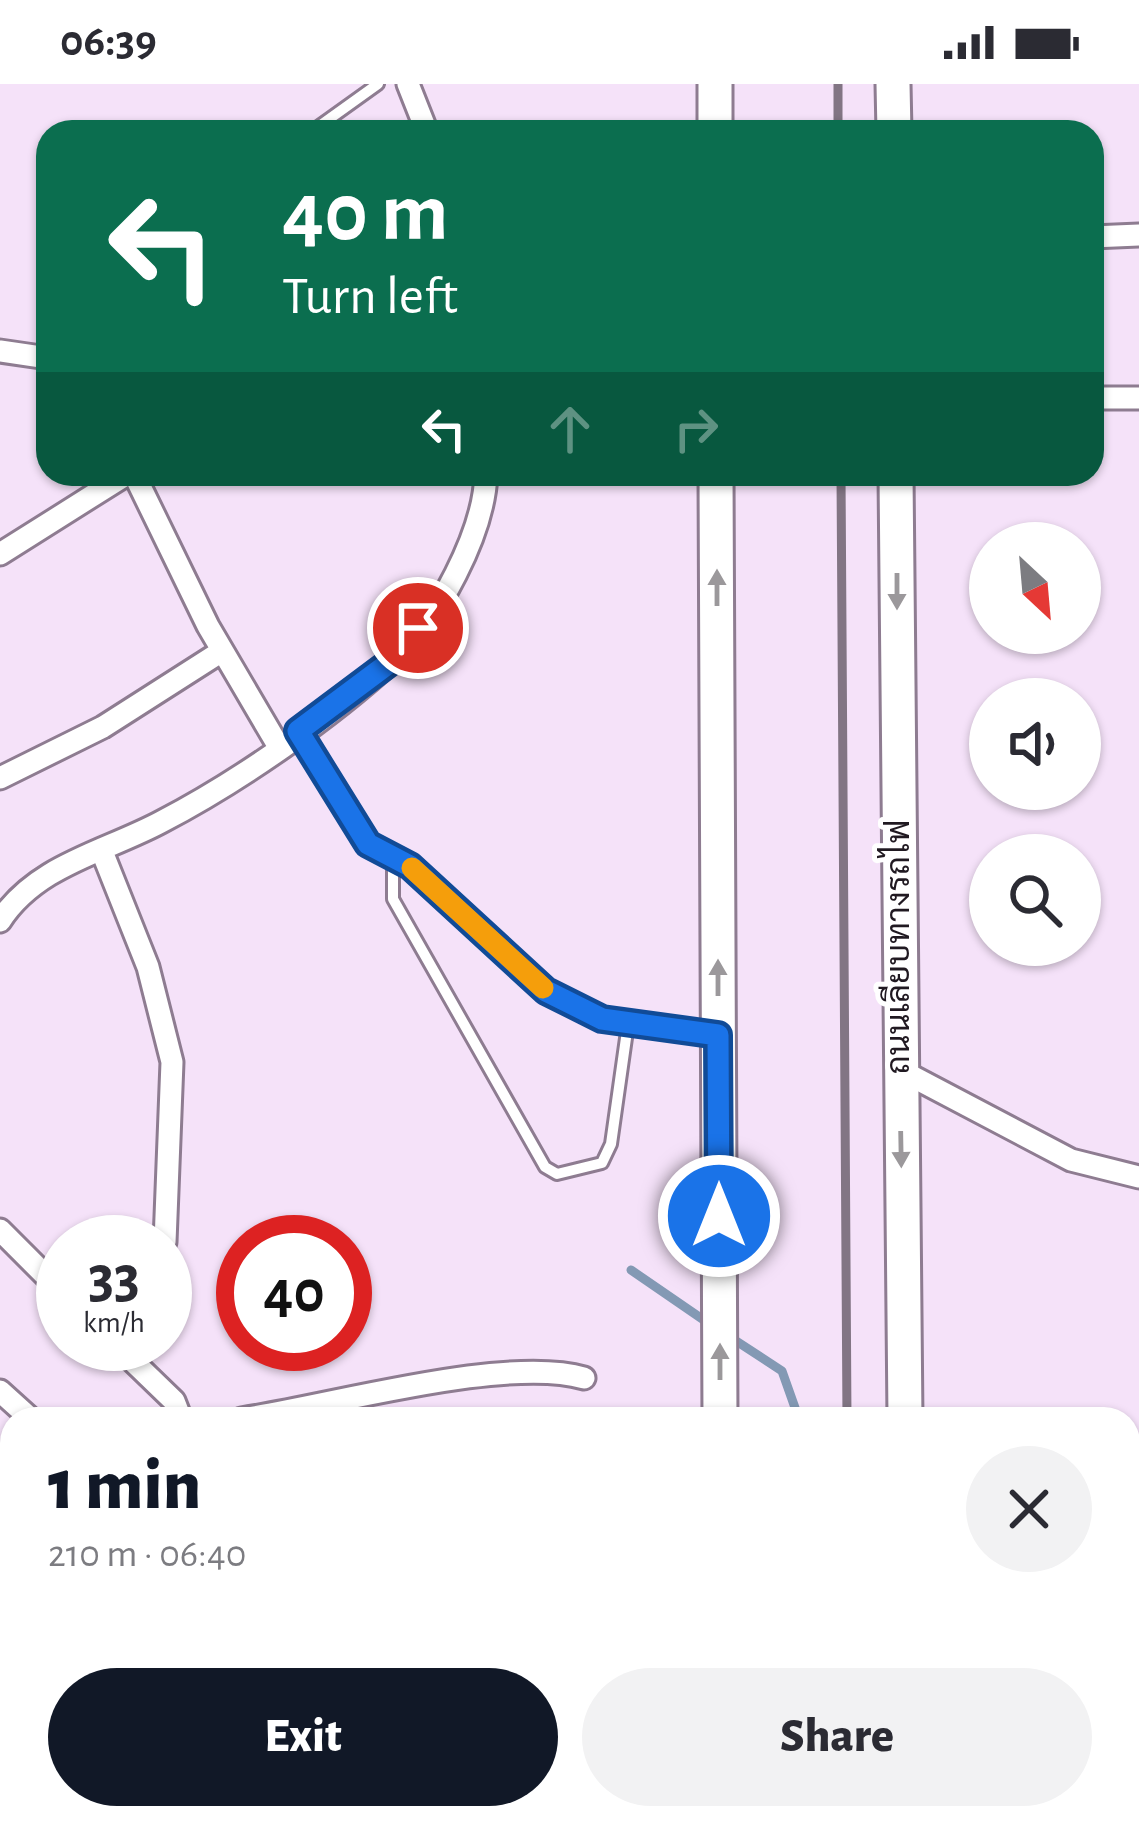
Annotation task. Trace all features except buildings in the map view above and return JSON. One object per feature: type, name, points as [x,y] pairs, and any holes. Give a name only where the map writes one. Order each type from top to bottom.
[{"type":"street","points":[[408,84],[423,120]]},
{"type":"street","points":[[715,84],[715,120]]},
{"type":"street","points":[[893,84],[894,120]]},
{"type":"street","points":[[1104,236],[1139,235]]},
{"type":"street","points":[[0,351],[36,356]]},
{"type":"street","points":[[1104,398],[1139,398]]},
{"type":"street","points":[[0,554],[119,486]]},
{"type":"street","points":[[141,486],[223,651],[279,747]]},
{"type":"street","points":[[0,921],[42,876],[163,821],[279,747],[397,657],[460,568],[483,486]]},
{"type":"street","points":[[716,486],[720,1407]]},
{"type":"street","name":"ถนนเลียบทางรถไฟ","points":[[896,486],[904,1407]]},
{"type":"street","points":[[0,778],[103,727],[223,651]]},
{"type":"street","points":[[101,849],[148,967],[172,1062],[166,1215]]},
{"type":"street","points":[[900,1070],[1071,1160],[1139,1177]]},
{"type":"street","points":[[0,1230],[36,1264]]},
{"type":"street","points":[[308,1407],[497,1373],[556,1370],[584,1378]]},
{"type":"street","points":[[142,1371],[176,1407]]},
{"type":"lane","points":[[328,120],[378,84]]},
{"type":"lane","points":[[298,731],[368,844],[423,878],[546,991],[584,1012],[628,1024],[718,1035]]},
{"type":"lane","points":[[393,858],[393,899],[545,1167],[557,1174],[602,1163],[611,1144],[628,1024]]},
{"type":"waterway","points":[[631,1270],[711,1325]]},
{"type":"waterway","points":[[730,1337],[782,1371],[795,1407]]},
{"type":"railway","points":[[838,84],[838,120]]},
{"type":"railway","points":[[841,486],[847,1407]]},
{"type":"slow traffic","points":[[412,868],[543,988]]},
{"type":"route","points":[[418,628],[397,657],[298,731],[368,844],[410,866],[546,991],[602,1019],[718,1035],[719,1216]]}]
